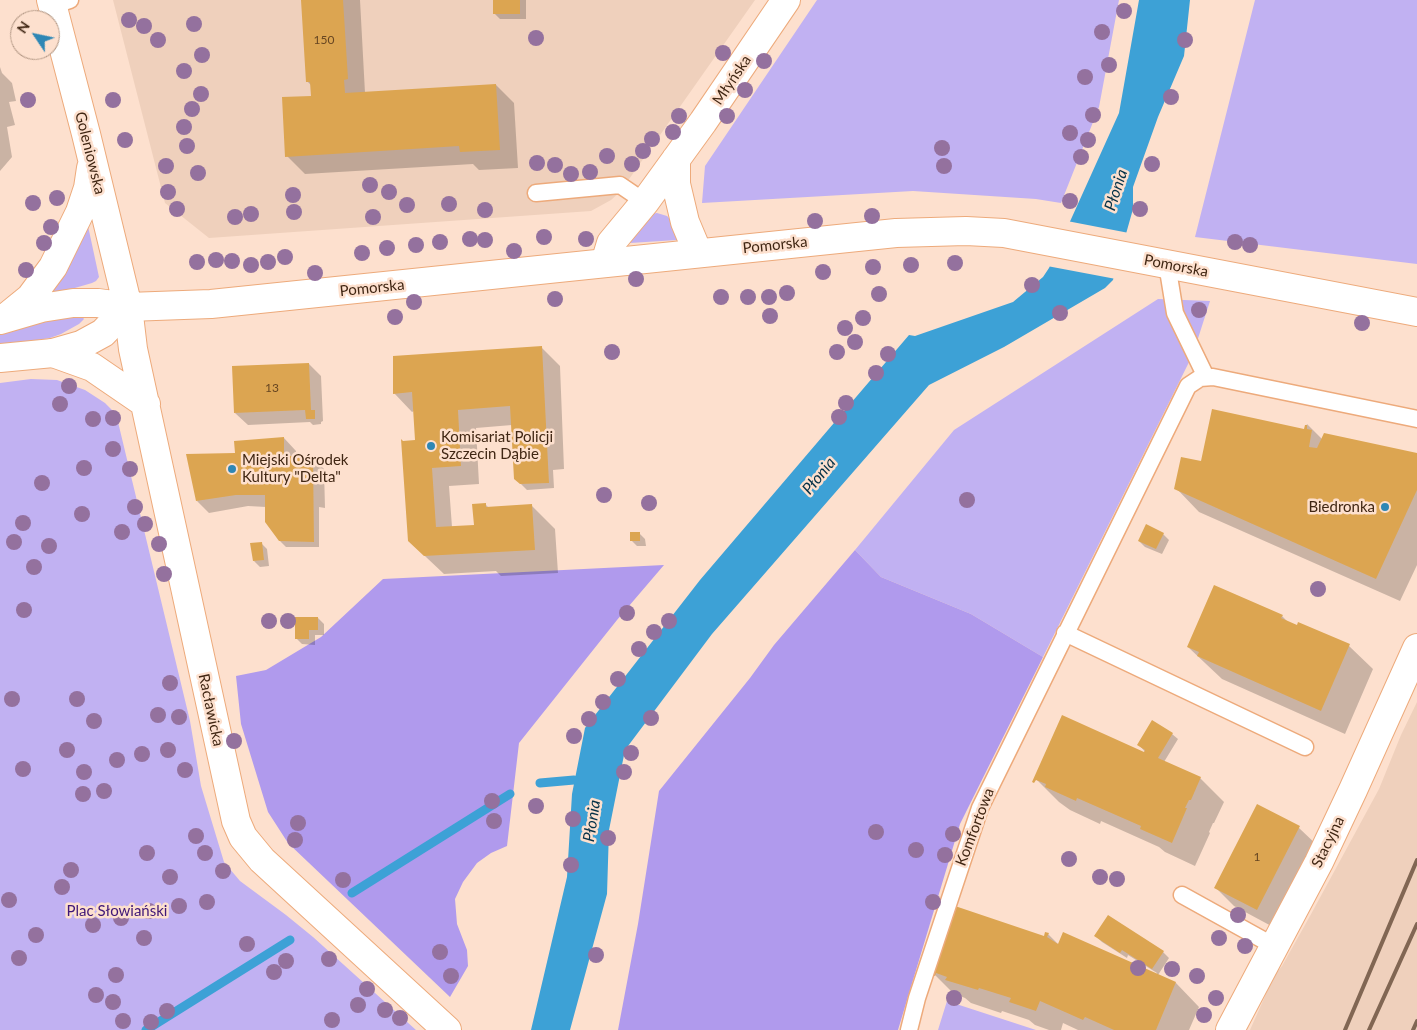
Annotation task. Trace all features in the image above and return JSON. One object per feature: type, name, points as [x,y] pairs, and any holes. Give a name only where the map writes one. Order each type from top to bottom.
[{"type":"street","name":"Młyńska","points":[[605,263],[611,243],[645,202],[676,159],[786,0]]},
{"type":"street","name":"Goleniowska","points":[[58,2],[92,159],[128,307]]},
{"type":"street","points":[[3,318],[30,298],[54,267],[80,212],[88,188],[92,159]]},
{"type":"street","points":[[676,159],[676,184],[686,222],[698,254]]},
{"type":"street","name":"Pomorska","points":[[3,318],[41,308],[73,303],[128,307],[233,302],[904,233],[966,231],[1004,233],[1045,240],[1417,312]]},
{"type":"street","points":[[0,358],[53,353],[80,345],[103,333],[128,307]]},
{"type":"street","name":"Racławicka","points":[[128,307],[133,349],[233,813],[243,837],[262,860],[447,1030]]},
{"type":"street","points":[[53,353],[92,368],[146,404]]},
{"type":"street","name":"Stacyjna","points":[[1230,1030],[1323,853],[1417,648]]},
{"type":"lane","points":[[536,193],[620,185],[645,202]]},
{"type":"lane","points":[[1167,264],[1175,313],[1206,378],[1228,380],[1417,419]]},
{"type":"lane","name":"Komfortowa","points":[[909,1030],[917,998],[980,808],[1188,386],[1200,378],[1206,378]]},
{"type":"lane","points":[[1065,634],[1305,747]]},
{"type":"lane","points":[[1182,895],[1274,946]]},
{"type":"shaded area","points":[[113,0],[755,0],[620,192],[611,200],[591,211],[209,238],[165,203]]},
{"type":"shaded area","points":[[855,550],[881,577],[971,614],[1043,657],[960,824],[898,1030],[618,1030],[638,924],[659,791],[750,678],[774,645]]},
{"type":"shaded area","points":[[664,565],[617,620],[519,743],[507,846],[491,853],[477,863],[463,882],[455,899],[457,924],[467,950],[468,966],[450,997],[288,843],[268,812],[241,724],[236,676],[266,670],[321,637],[383,579]]},
{"type":"shaded area","points":[[1417,702],[1417,1030],[1250,1030],[1274,976],[1282,966],[1379,789]]},
{"type":"green space","points":[[817,0],[1119,0],[1099,107],[1061,203],[1036,199],[913,191],[702,203],[705,166]]},
{"type":"green space","points":[[1255,0],[1417,0],[1417,264],[1195,237]]},
{"type":"green space","points":[[657,213],[667,216],[672,221],[677,234],[677,240],[630,243],[630,238],[651,214]]},
{"type":"green space","points":[[88,226],[99,277],[92,283],[61,292],[54,291],[53,289]]},
{"type":"green space","points":[[1158,299],[1210,301],[1193,354],[1043,657],[971,614],[881,577],[855,550],[954,430]]},
{"type":"green space","points":[[82,316],[84,319],[79,324],[61,334],[50,338],[0,346],[0,331],[36,322]]},
{"type":"green space","name":"Plac Słowiański","points":[[31,379],[57,380],[85,390],[105,403],[114,412],[118,422],[190,721],[201,786],[224,862],[240,881],[313,937],[416,1030],[0,1030],[0,383]]},
{"type":"green space","points":[[947,1001],[1036,1030],[938,1030]]},
{"type":"water","name":"Płonia","points":[[1139,0],[1190,0],[1184,56],[1158,117],[1133,187],[1133,209],[1113,280],[1105,288],[1004,347],[929,385],[712,634],[625,750],[609,830],[607,894],[570,1030],[531,1030],[567,877],[572,794],[585,728],[700,580],[909,335],[915,336],[1013,302],[1043,277],[1049,268],[1119,113]]},
{"type":"pier","points":[[1067,221],[1129,233],[1116,279],[1047,266]]},
{"type":"building","points":[[301,0],[343,0],[348,79],[344,80],[345,93],[496,84],[500,150],[460,152],[459,146],[285,157],[282,97],[311,96],[310,82],[306,82]]},
{"type":"building","points":[[493,0],[520,0],[520,14],[493,14]]},
{"type":"building","name":"Komisariat Policji Szczecin Dąbie","points":[[542,346],[549,483],[520,484],[514,479],[510,406],[458,410],[461,466],[432,468],[436,527],[474,525],[472,504],[486,503],[486,507],[532,504],[535,550],[424,556],[408,541],[401,439],[403,441],[415,440],[412,392],[393,394],[393,356]]},
{"type":"building","points":[[309,363],[311,410],[315,410],[315,419],[306,419],[305,410],[234,413],[232,366]]},
{"type":"building","points":[[1212,409],[1304,429],[1305,425],[1307,425],[1307,429],[1312,430],[1309,447],[1317,448],[1324,433],[1417,453],[1417,490],[1376,579],[1174,489],[1181,457],[1201,461]]},
{"type":"building","points":[[284,437],[284,456],[313,456],[314,542],[279,541],[265,522],[265,495],[236,495],[196,501],[186,454],[235,453],[234,441]]},
{"type":"building","points":[[1146,524],[1164,533],[1156,549],[1138,541]]},
{"type":"building","points":[[630,532],[640,532],[640,541],[630,541]]},
{"type":"building","points":[[262,542],[264,560],[253,561],[250,543]]},
{"type":"building","points":[[1214,585],[1283,615],[1281,618],[1297,625],[1298,622],[1350,644],[1321,711],[1197,656],[1199,652],[1187,647]]},
{"type":"building","points":[[295,617],[318,617],[318,630],[309,630],[309,639],[295,639]]},
{"type":"building","points":[[1062,715],[1144,752],[1145,750],[1137,745],[1152,720],[1173,733],[1158,758],[1201,777],[1191,800],[1189,800],[1185,808],[1187,808],[1172,843],[1140,829],[1141,826],[1077,798],[1076,801],[1045,787],[1046,784],[1036,780],[1034,783],[1032,782]]},
{"type":"building","points":[[1257,804],[1300,826],[1257,910],[1214,888]]},
{"type":"building","points":[[955,906],[1044,936],[1045,932],[1049,933],[1047,937],[1058,944],[1063,932],[1176,982],[1156,1030],[1114,1030],[1085,1017],[1083,1020],[1040,1001],[1036,1011],[1009,1002],[1011,998],[945,980],[947,977],[936,973],[935,976],[932,975]]},
{"type":"building","points":[[1108,915],[1164,951],[1152,969],[1122,950],[1120,953],[1094,936]]},
{"type":"waterway","points":[[540,783],[574,780]]},
{"type":"waterway","points":[[352,893],[510,794]]},
{"type":"waterway","points":[[146,1030],[290,940]]},
{"type":"railway","points":[[1345,1030],[1417,860]]},
{"type":"railway","points":[[1369,1030],[1417,924]]},
{"type":"railway","points":[[1413,1030],[1417,1021]]},
{"type":"place","name":"Komisariat Policji Szczecin Dąbie","points":[[431,446]]},
{"type":"place","name":"Miejski Ośrodek Kultury \"Delta\"","points":[[232,469]]},
{"type":"place","name":"Biedronka","points":[[1385,507]]}]
